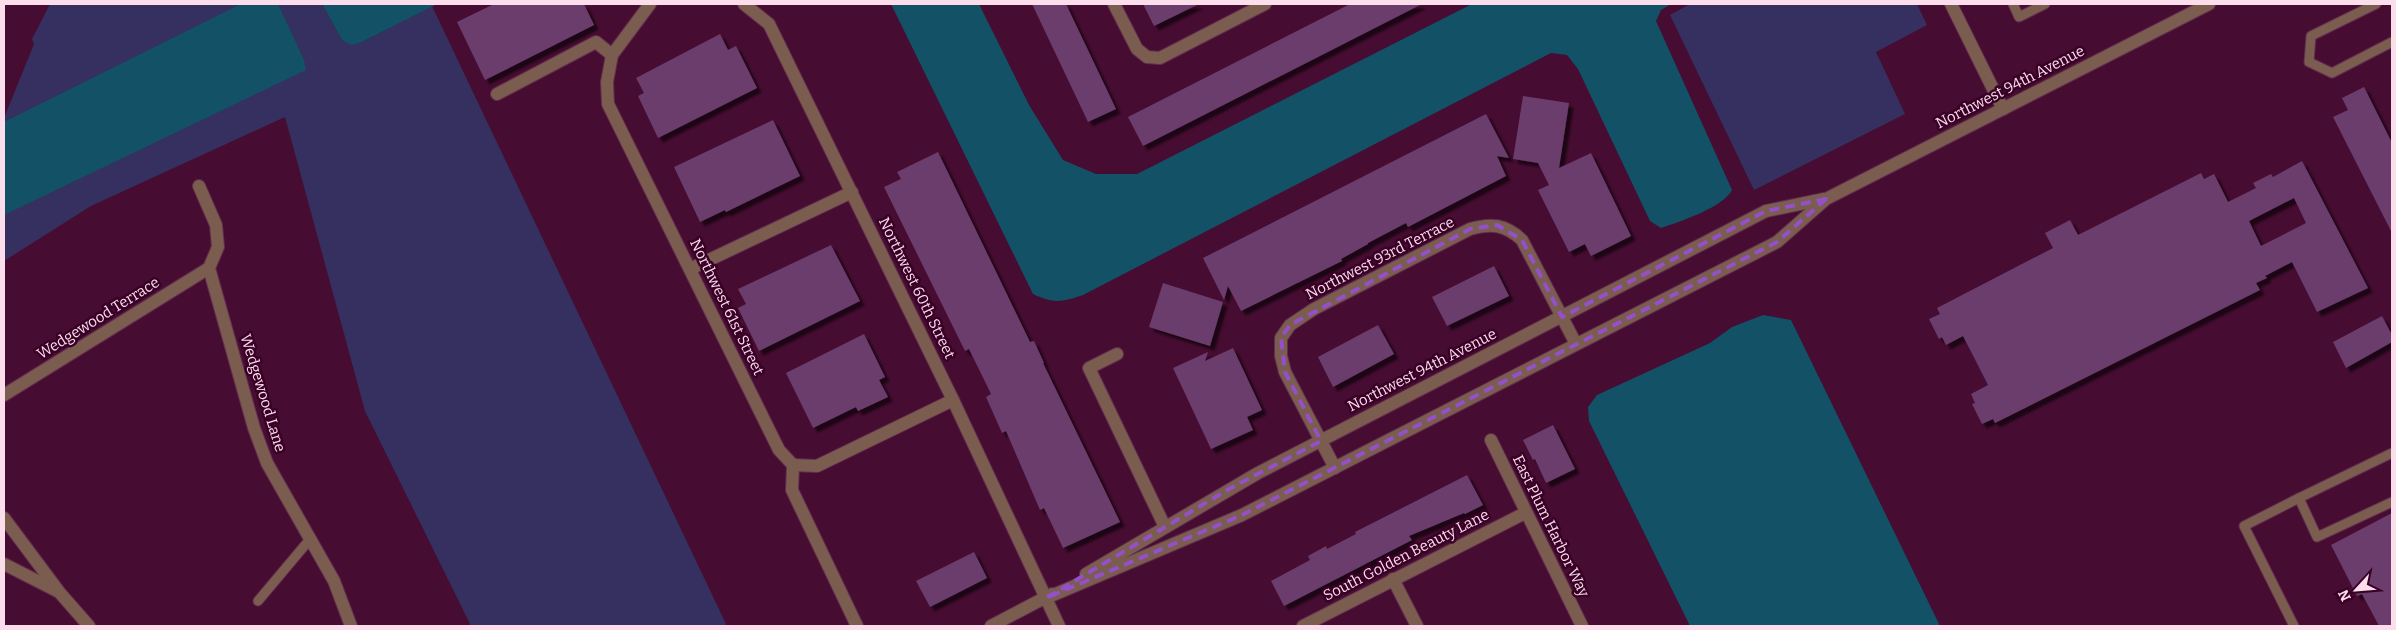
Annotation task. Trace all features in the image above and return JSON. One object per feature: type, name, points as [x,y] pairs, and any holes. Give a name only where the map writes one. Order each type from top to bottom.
[{"type":"street","name":"Northwest 61st Street","points":[[650,4],[612,55],[607,82],[608,104],[779,450],[792,465]]},
{"type":"street","name":"Northwest 60th Street","points":[[744,4],[768,24],[953,400],[1059,626]]},
{"type":"street","points":[[1114,4],[1137,49],[1147,57],[1160,58],[1265,4]]},
{"type":"street","points":[[1951,4],[2003,109]]},
{"type":"street","name":"Northwest 94th Avenue","points":[[991,626],[1046,598],[1242,515],[1335,468],[1777,242],[1826,199],[2209,4]]},
{"type":"street","points":[[497,94],[596,42],[612,55]]},
{"type":"street","points":[[199,186],[216,225],[218,247],[209,268]]},
{"type":"street","points":[[690,269],[852,192]]},
{"type":"street","name":"Northwest 94th Avenue","points":[[1046,598],[1229,489],[1766,211],[1826,199]]},
{"type":"street","name":"Northwest 93rd Terrace","points":[[1335,468],[1285,372],[1280,356],[1281,338],[1290,325],[1314,309],[1462,234],[1484,225],[1497,225],[1512,231],[1522,240],[1576,344]]},
{"type":"street","name":"Wedgewood Terrace","points":[[4,395],[209,268]]},
{"type":"street","name":"Wedgewood Lane","points":[[209,268],[257,437],[267,463],[334,581],[351,626]]},
{"type":"street","points":[[1117,354],[1089,368],[1164,527]]},
{"type":"street","points":[[856,626],[792,490],[792,465],[817,466],[953,400]]},
{"type":"street","name":"East Plum Harbor Way","points":[[1491,440],[1525,513],[1582,626]]},
{"type":"street","name":"South Golden Beauty Lane","points":[[1303,626],[1525,513]]},
{"type":"street","points":[[4,518],[60,593],[90,626]]},
{"type":"street","points":[[4,564],[60,593]]},
{"type":"street","points":[[1393,579],[1417,626]]},
{"type":"lane","points":[[2013,4],[2019,17],[2045,4]]},
{"type":"lane","points":[[2376,4],[2312,36],[2309,62],[2332,73],[2392,42]]},
{"type":"lane","points":[[2294,626],[2244,526],[2392,453]]},
{"type":"lane","points":[[2299,498],[2318,538],[2392,502]]},
{"type":"lane","points":[[258,601],[311,538]]},
{"type":"highlighted area","points":[[1826,199],[1777,242],[1242,515],[1046,598],[1229,489],[1321,441],[1285,372],[1281,338],[1290,325],[1470,229],[1497,225],[1522,240],[1562,317],[1766,211]]},
{"type":"shaded area","points":[[50,4],[322,4],[342,40],[362,42],[432,6],[727,626],[471,626],[365,411],[285,117],[91,206],[4,261],[4,118],[34,44],[32,39]]},
{"type":"shaded area","points":[[1690,4],[1917,4],[1927,25],[1876,52],[1905,114],[1754,190],[1670,15]]},
{"type":"water","points":[[241,4],[278,4],[304,60],[306,70],[4,215],[4,122]]},
{"type":"water","points":[[322,4],[437,4],[362,42],[351,45],[342,40]]},
{"type":"water","points":[[891,4],[979,4],[1029,105],[1063,160],[1096,174],[1137,174],[1472,4],[1671,4],[1661,10],[1656,21],[1732,190],[1711,208],[1679,222],[1661,228],[1650,221],[1578,69],[1567,55],[1551,53],[1083,295],[1053,301],[1033,294]]},
{"type":"water","points":[[1763,315],[1791,320],[1940,626],[1690,626],[1589,421],[1588,407],[1597,395],[1710,343],[1732,327]]},
{"type":"building","points":[[494,4],[584,4],[594,25],[485,80],[457,22]]},
{"type":"building","points":[[1032,4],[1066,4],[1116,109],[1088,122]]},
{"type":"building","points":[[1143,4],[1199,4],[1154,26]]},
{"type":"building","points":[[1350,4],[1422,4],[1143,146],[1128,117]]},
{"type":"building","points":[[720,34],[728,50],[736,46],[757,88],[658,138],[638,96],[644,93],[636,78]]},
{"type":"building","points":[[2364,87],[2392,143],[2392,233],[2333,117],[2348,110],[2342,98]]},
{"type":"building","points":[[1523,96],[1569,103],[1559,168],[1591,153],[1631,236],[1591,256],[1585,244],[1569,252],[1538,190],[1549,185],[1538,163],[1513,159]]},
{"type":"building","points":[[1486,114],[1509,158],[1497,156],[1506,176],[1408,227],[1406,223],[1341,259],[1342,261],[1241,311],[1228,286],[1224,300],[1203,258]]},
{"type":"building","points":[[773,120],[800,176],[726,212],[725,210],[700,222],[674,167]]},
{"type":"building","points":[[938,152],[1030,342],[1034,341],[1120,522],[1063,548],[1044,508],[1040,510],[1006,431],[1002,433],[986,397],[991,394],[969,349],[965,351],[884,187],[901,179],[897,172]]},
{"type":"building","points":[[2302,161],[2368,288],[2317,312],[2292,262],[2265,276],[2267,278],[2256,283],[2260,290],[1995,423],[1993,419],[1982,424],[1972,404],[1975,403],[1971,394],[1988,385],[1963,336],[1946,345],[1942,337],[1939,339],[1929,319],[1940,314],[1937,308],[2053,248],[2045,233],[2070,220],[2078,235],[2201,173],[2204,179],[2214,174],[2228,202],[2256,188],[2253,183],[2271,174],[2273,177]],"holes":[[[2294,198],[2306,223],[2261,246],[2249,221]]]},
{"type":"building","points":[[831,245],[860,301],[759,351],[738,308],[746,304],[738,289]]},
{"type":"building","points":[[1494,266],[1509,296],[1447,326],[1432,297]]},
{"type":"building","points":[[1163,283],[1223,302],[1210,346],[1149,327]]},
{"type":"building","points":[[2382,316],[2392,335],[2392,342],[2346,368],[2333,342]]},
{"type":"building","points":[[1378,325],[1394,354],[1333,387],[1318,357]]},
{"type":"building","points":[[864,334],[885,377],[879,380],[888,397],[858,411],[856,407],[813,428],[786,373]]},
{"type":"building","points":[[1233,348],[1262,410],[1247,417],[1253,430],[1211,449],[1173,368],[1208,352],[1205,361]]},
{"type":"building","points":[[1553,425],[1575,469],[1546,483],[1535,459],[1533,460],[1523,440]]},
{"type":"building","points":[[1467,475],[1483,505],[1409,536],[1412,540],[1284,606],[1271,581],[1310,560],[1308,556],[1326,546],[1327,549],[1356,534],[1355,532]]},
{"type":"building","points":[[2392,513],[2392,626],[2379,626],[2362,594],[2357,596],[2331,545]]},
{"type":"building","points":[[974,552],[987,578],[930,607],[916,581]]}]
